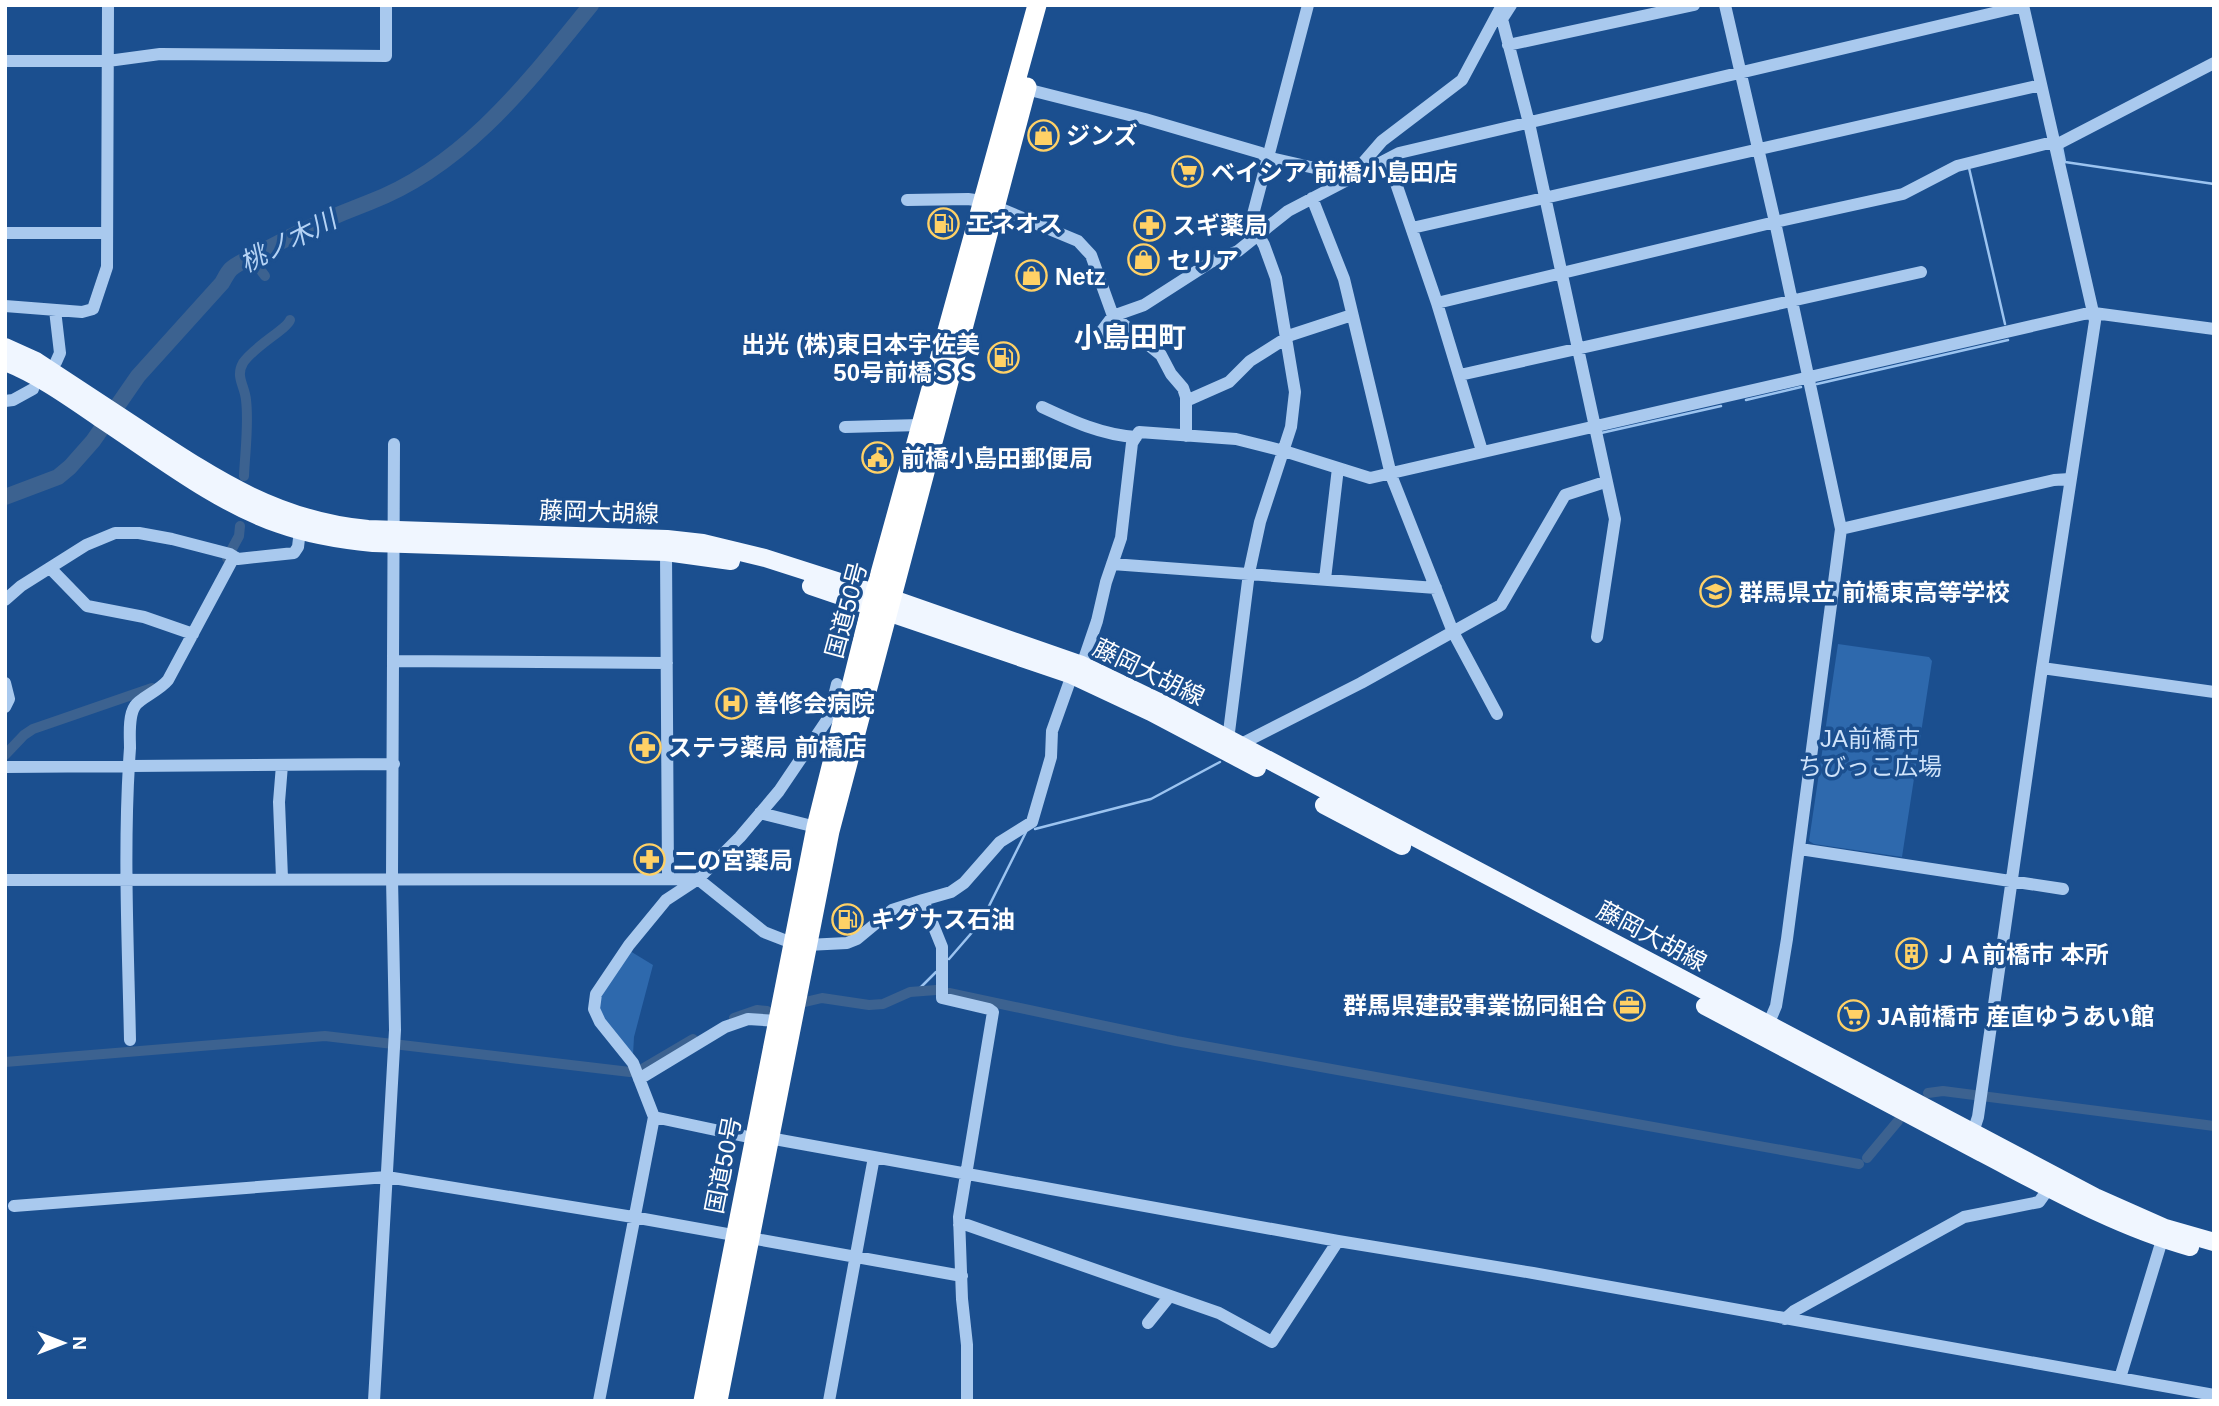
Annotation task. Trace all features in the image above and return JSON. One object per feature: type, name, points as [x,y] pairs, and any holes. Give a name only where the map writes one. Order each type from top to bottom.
[{"type":"highway","name":"国道50号","points":[[703,1401],[742,1236],[800,944],[816,827],[881,602],[989,203],[1037,5]]},
{"type":"highway","name":"国道50号","points":[[761,1138],[777,1021],[830,831],[920,425],[1026,89],[1049,5]]},
{"type":"highway","name":"国道50号","points":[[718,1401],[742,1236]]},
{"type":"main road","name":"藤岡大胡線","points":[[5,347],[36,361],[69,390],[240,506],[277,524],[346,540],[393,537],[667,539],[691,542],[765,558],[881,602],[1077,670],[1233,742],[2049,1188],[2162,1240],[2214,1253]]},
{"type":"main road","name":"藤岡大胡線","points":[[5,362],[69,390]]},
{"type":"main road","name":"藤岡大胡線","points":[[167,454],[278,509],[328,524],[393,537],[666,552],[740,563],[881,602]]},
{"type":"main road","name":"藤岡大胡線","points":[[1077,670],[1151,712],[1765,1031],[1973,1132],[2129,1213],[2165,1228],[2214,1242]]},
{"type":"street","points":[[5,306],[82,312],[93,309],[107,267],[108,5]]},
{"type":"street","points":[[5,61],[108,61],[160,54],[386,56],[387,5]]},
{"type":"street","points":[[1233,742],[1249,573],[1268,495],[1291,426],[1295,392],[1276,278],[1251,222],[1308,5]]},
{"type":"street","points":[[1026,89],[1145,119],[1261,153],[1266,157],[1341,174],[1362,164],[1382,141],[1462,80],[1481,42],[1500,14],[1511,5]]},
{"type":"street","points":[[1508,46],[1694,5]]},
{"type":"street","points":[[1725,5],[1793,301],[1841,529],[1800,849],[1776,1006],[1765,1031]]},
{"type":"street","points":[[1098,336],[1113,316],[1144,305],[1211,262],[1238,251],[1288,211],[1399,153],[2023,5],[2095,321],[1978,1117],[1973,1132]]},
{"type":"street","points":[[1500,14],[1528,123],[1615,519],[1597,637]]},
{"type":"street","points":[[1437,303],[1903,194],[1957,166],[2054,144],[2214,62]]},
{"type":"street","points":[[1412,228],[2042,85]]},
{"type":"street","points":[[1408,121],[1388,160],[1437,303],[1482,451]]},
{"type":"street","points":[[1312,198],[1344,278],[1391,475],[1453,632],[1497,714]]},
{"type":"street","points":[[906,200],[968,199],[989,203],[1078,241],[1091,255],[1113,316],[1161,355],[1171,374],[1183,388],[1186,401],[1186,436]]},
{"type":"street","points":[[5,233],[107,233]]},
{"type":"street","points":[[1460,375],[1921,272]]},
{"type":"street","points":[[55,310],[60,353],[56,362]]},
{"type":"street","points":[[5,880],[698,879],[764,932],[800,944],[847,943],[857,939],[892,910],[951,892],[964,883],[1000,842],[1032,822],[1051,757],[1052,731],[1097,621],[1121,538],[1132,443],[1139,432],[1236,439],[1370,478],[2094,313],[2214,330]]},
{"type":"street","points":[[1186,401],[1229,382],[1250,361],[1292,335],[1352,315]]},
{"type":"street","points":[[5,401],[13,400],[33,388]]},
{"type":"street","points":[[1042,407],[1082,426],[1136,437]]},
{"type":"street","points":[[845,427],[920,425]]},
{"type":"street","points":[[374,1401],[395,1030],[392,878],[394,444]]},
{"type":"street","points":[[1325,579],[1338,468]]},
{"type":"street","points":[[1841,529],[2054,480],[2070,479]]},
{"type":"street","points":[[1233,742],[1361,683],[1501,605],[1565,495],[1605,482]]},
{"type":"street","points":[[5,600],[50,568],[109,534],[122,532],[172,539],[245,559],[294,553],[298,547],[300,530]]},
{"type":"street","points":[[666,552],[668,878]]},
{"type":"street","points":[[130,1040],[128,766],[134,706],[155,693],[168,680],[188,632],[234,557]]},
{"type":"street","points":[[1112,564],[1436,588]]},
{"type":"street","points":[[50,568],[87,606],[144,617],[188,632]]},
{"type":"street","points":[[393,662],[667,663]]},
{"type":"street","points":[[2042,668],[2214,692]]},
{"type":"street","points":[[5,683],[9,699],[5,707]]},
{"type":"street","points":[[598,1401],[654,1117],[633,1063],[600,1022],[594,1009],[596,994],[629,945],[666,900],[698,879],[779,791],[829,717],[837,684]]},
{"type":"street","points":[[5,767],[394,764]]},
{"type":"street","points":[[282,765],[279,802],[282,878]]},
{"type":"street","points":[[760,813],[816,827]]},
{"type":"street","points":[[1800,849],[2063,888]]},
{"type":"street","points":[[923,900],[942,947],[942,998],[993,1012],[959,1225],[967,1345],[967,1401]]},
{"type":"street","points":[[639,1079],[725,1027],[748,1019],[777,1021]]},
{"type":"street","points":[[654,1117],[965,1175],[2214,1395]]},
{"type":"street","points":[[829,1401],[874,1157]]},
{"type":"street","points":[[15,1206],[387,1177],[633,1217],[962,1276]]},
{"type":"street","points":[[1786,1319],[1794,1311],[1829,1290],[1964,1217],[2039,1202],[2049,1188]]},
{"type":"street","points":[[959,1225],[967,1225],[1219,1313],[1272,1342],[1338,1241]]},
{"type":"street","points":[[2120,1378],[2162,1240]]},
{"type":"street","points":[[1148,1323],[1169,1297]]},
{"type":"green space","name":"JA前橋市 ちびっこ広場","points":[[1838,644],[1929,657],[1932,661],[1902,857],[1814,844],[1809,841]]},
{"type":"green space","points":[[630,951],[653,965],[634,1037],[633,1055],[602,1017],[598,1001]]},
{"type":"waterway","name":"桃ノ木川","points":[[5,497],[58,477],[70,467],[93,441],[138,376],[222,283],[231,269],[302,231],[404,186],[436,167],[493,119],[544,63],[591,5]]},
{"type":"waterway","points":[[2062,147],[2065,162],[2214,184]]},
{"type":"waterway","points":[[1969,168],[2005,324]]},
{"type":"waterway","points":[[251,257],[265,276]]},
{"type":"waterway","points":[[244,476],[247,409],[240,377],[241,368],[248,357],[290,320]]},
{"type":"waterway","points":[[1817,384],[2008,340]]},
{"type":"waterway","points":[[1746,400],[1801,387]]},
{"type":"waterway","points":[[1601,433],[1721,406]]},
{"type":"waterway","points":[[227,558],[239,536],[240,526]]},
{"type":"waterway","points":[[5,755],[33,729],[152,688]]},
{"type":"waterway","points":[[1035,829],[1151,799],[1220,762]]},
{"type":"waterway","points":[[949,959],[981,922],[1026,832]]},
{"type":"waterway","points":[[918,990],[936,972]]},
{"type":"waterway","points":[[805,1002],[822,998],[869,1005],[883,1004],[910,992],[936,990]]},
{"type":"waterway","points":[[949,993],[1176,1041],[1859,1164]]},
{"type":"waterway","points":[[734,1018],[757,1010],[767,1011]]},
{"type":"waterway","points":[[5,1062],[325,1036],[630,1072],[642,1069],[693,1039]]},
{"type":"waterway","points":[[1928,1093],[1943,1091],[2214,1126]]},
{"type":"waterway","points":[[1867,1158],[1898,1121]]},
{"type":"place","name":"ジンズ","points":[[1043,135]]},
{"type":"place","name":"ベイシア 前橋小島田店","points":[[1188,172]]},
{"type":"place","name":"エネオス","points":[[944,223]]},
{"type":"place","name":"スギ薬局","points":[[1149,225]]},
{"type":"place","name":"セリア","points":[[1144,260]]},
{"type":"place","name":"Netz","points":[[1032,276]]},
{"type":"place","name":"出光 (株)東日本宇佐美 50号前橋ＳＳ","points":[[1003,358]]},
{"type":"place","name":"前橋小島田郵便局","points":[[878,458]]},
{"type":"place","name":"群馬県立 前橋東高等学校","points":[[1716,592]]},
{"type":"place","name":"善修会病院","points":[[732,703]]},
{"type":"place","name":"ステラ薬局 前橋店","points":[[645,747]]},
{"type":"place","name":"二の宮薬局","points":[[650,860]]},
{"type":"place","name":"キグナス石油","points":[[848,919]]},
{"type":"place","name":"ＪＡ前橋市 本所","points":[[1911,954]]},
{"type":"place","name":"群馬県建設事業協同組合","points":[[1630,1005]]},
{"type":"place","name":"JA前橋市 産直ゆうあい館","points":[[1854,1016]]},
{"type":"district","name":"小島田町","points":[[1130,337]]}]
